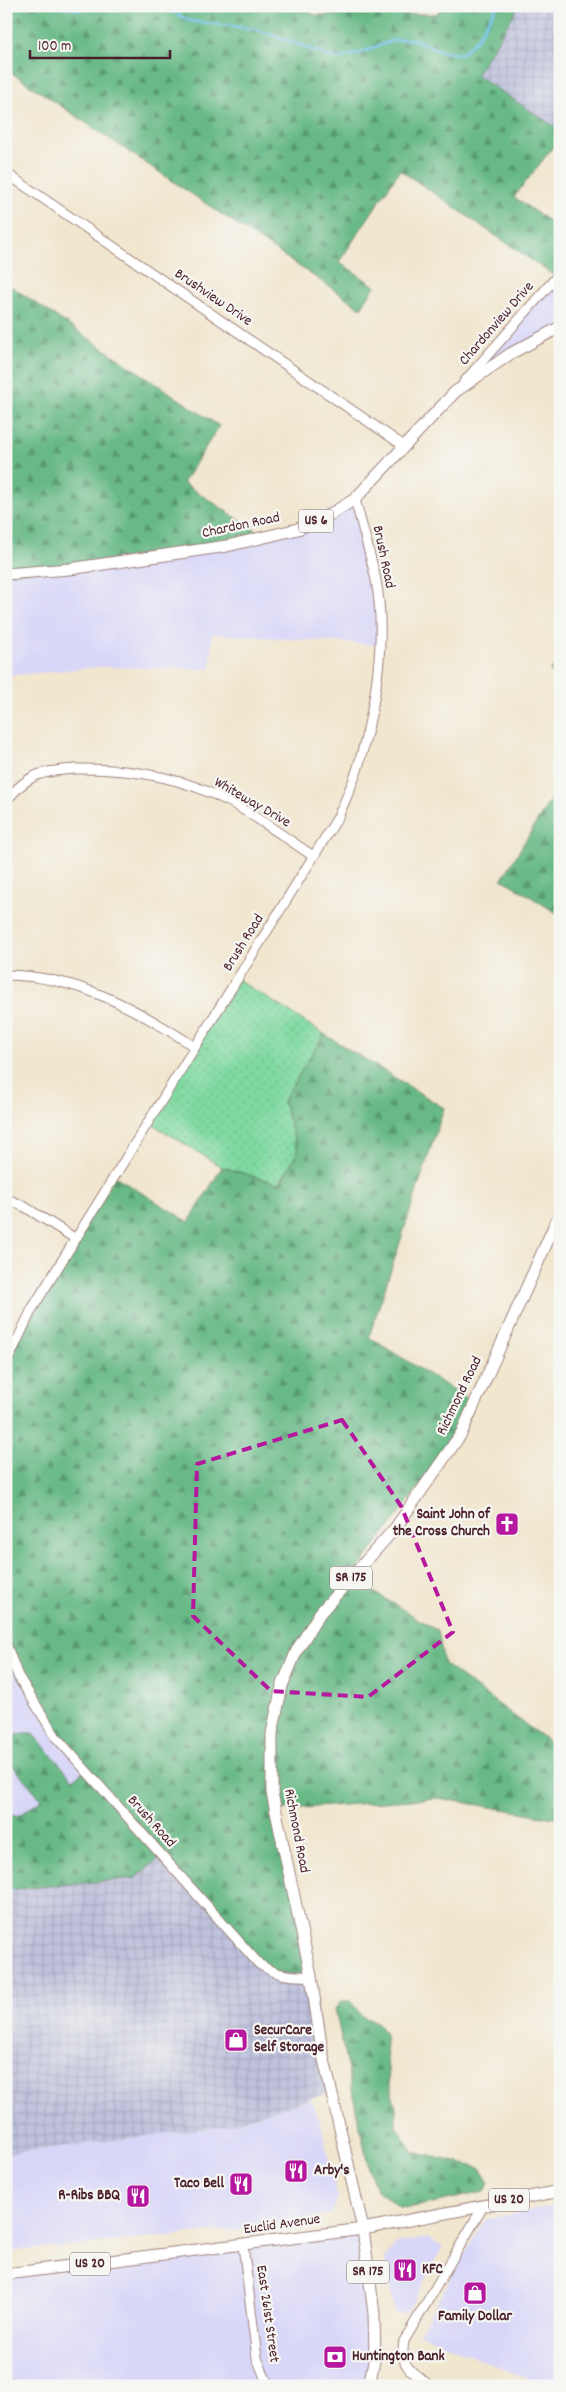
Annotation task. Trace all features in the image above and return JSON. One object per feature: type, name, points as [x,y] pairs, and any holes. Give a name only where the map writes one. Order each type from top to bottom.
[{"type":"main road","name":"Chardon Road","points":[[6,574],[69,569],[227,546],[268,538],[298,529],[331,514],[355,499],[455,392],[510,354],[560,327]]},
{"type":"main road","name":"Richmond Road","points":[[363,2229],[322,2051],[311,1976],[272,1793],[272,1733],[282,1686],[297,1650],[320,1613],[396,1527],[461,1434],[560,1213]]},
{"type":"main road","name":"Euclid Avenue","points":[[6,2274],[363,2229],[560,2191]]},
{"type":"main road","name":"SR 175","points":[[363,2229],[374,2314],[375,2356],[369,2386]]},
{"type":"street","name":"Brushview Drive","points":[[6,173],[404,446]]},
{"type":"street","name":"Chardonview Drive","points":[[455,392],[560,274]]},
{"type":"street","name":"Brush Road","points":[[6,1364],[32,1309],[338,817],[358,769],[372,708],[379,653],[380,621],[376,580],[355,499]]},
{"type":"street","name":"Whiteway Drive","points":[[6,801],[28,779],[48,772],[64,770],[115,770],[152,774],[191,785],[230,802],[313,856]]},
{"type":"street","points":[[6,975],[65,982],[104,995],[145,1015],[195,1047]]},
{"type":"street","points":[[6,1198],[25,1207],[76,1239]]},
{"type":"street","name":"Brush Road","points":[[6,1644],[18,1676],[56,1737],[258,1964],[269,1971],[290,1977],[311,1976]]},
{"type":"street","points":[[431,2386],[408,2370],[402,2354],[404,2341],[484,2205]]},
{"type":"street","name":"East 261st Street","points":[[243,2245],[257,2358],[268,2385]]},
{"type":"highlighted area","points":[[342,1420],[401,1506],[453,1632],[368,1697],[271,1691],[193,1616],[197,1464]]},
{"type":"shaded area","points":[[519,6],[560,6],[560,130],[476,75]]},
{"type":"shaded area","points":[[560,274],[560,327],[455,392]]},
{"type":"shaded area","points":[[355,499],[376,580],[379,645],[212,634],[211,669],[99,667],[6,676],[6,574],[268,538]]},
{"type":"shaded area","points":[[6,1644],[85,1771],[20,1815],[6,1816]]},
{"type":"shaded area","points":[[162,1856],[311,1976],[331,2092],[223,2126],[6,2154],[6,1890],[136,1878]]},
{"type":"shaded area","points":[[311,2099],[320,2121],[338,2198],[330,2214],[231,2230],[6,2252],[6,2154],[223,2126]]},
{"type":"shaded area","points":[[560,2205],[560,2386],[544,2386],[419,2333],[481,2225],[488,2219]]},
{"type":"shaded area","points":[[363,2229],[374,2314],[369,2386],[6,2386],[6,2274]]},
{"type":"shaded area","points":[[428,2238],[443,2247],[407,2313],[394,2313],[385,2259],[396,2243]]},
{"type":"green space","points":[[6,6],[301,6],[315,15],[437,14],[442,6],[519,6],[476,75],[560,130],[560,138],[514,197],[560,229],[560,273],[556,277],[400,170],[339,262],[375,286],[361,308],[6,69]]},
{"type":"green space","points":[[6,283],[219,426],[183,483],[268,538],[6,574]]},
{"type":"green space","points":[[560,657],[560,679],[550,672]]},
{"type":"green space","points":[[560,784],[560,915],[502,879]]},
{"type":"green space","points":[[237,979],[324,1034],[283,1101],[298,1151],[279,1184],[222,1167],[149,1122]]},
{"type":"green space","points":[[324,1034],[444,1108],[369,1337],[474,1403],[463,1428],[351,1578],[438,1631],[444,1664],[560,1750],[560,1819],[438,1798],[276,1810],[311,1976],[269,1971],[162,1856],[136,1878],[6,1890],[6,1816],[20,1815],[42,1800],[6,1758],[6,1739],[23,1733],[32,1733],[73,1779],[85,1771],[18,1676],[6,1644],[6,1362],[11,1349],[115,1176],[189,1222],[222,1167],[280,1184],[298,1151],[283,1101]]},
{"type":"green space","points":[[341,2001],[350,2001],[363,2017],[377,2022],[385,2034],[389,2081],[396,2108],[396,2126],[413,2152],[480,2168],[489,2183],[485,2192],[408,2208],[399,2207],[376,2189],[369,2170],[335,2009]]},
{"type":"waterway","points":[[57,6],[81,10],[88,6]]},
{"type":"waterway","points":[[162,6],[190,21],[256,29],[337,59],[363,52],[394,40],[413,39],[443,52],[461,54],[476,40],[497,6]]},
{"type":"place","name":"Saint John of the Cross Church","points":[[507,1524]]},
{"type":"place","name":"SecurCare Self Storage","points":[[236,2040]]},
{"type":"place","name":"Arby's","points":[[296,2171]]},
{"type":"place","name":"Taco Bell","points":[[241,2184]]},
{"type":"place","name":"R-Ribs BBQ","points":[[138,2196]]},
{"type":"place","name":"KFC","points":[[405,2270]]},
{"type":"place","name":"Family Dollar","points":[[475,2293]]},
{"type":"place","name":"Huntington Bank","points":[[335,2357]]}]
